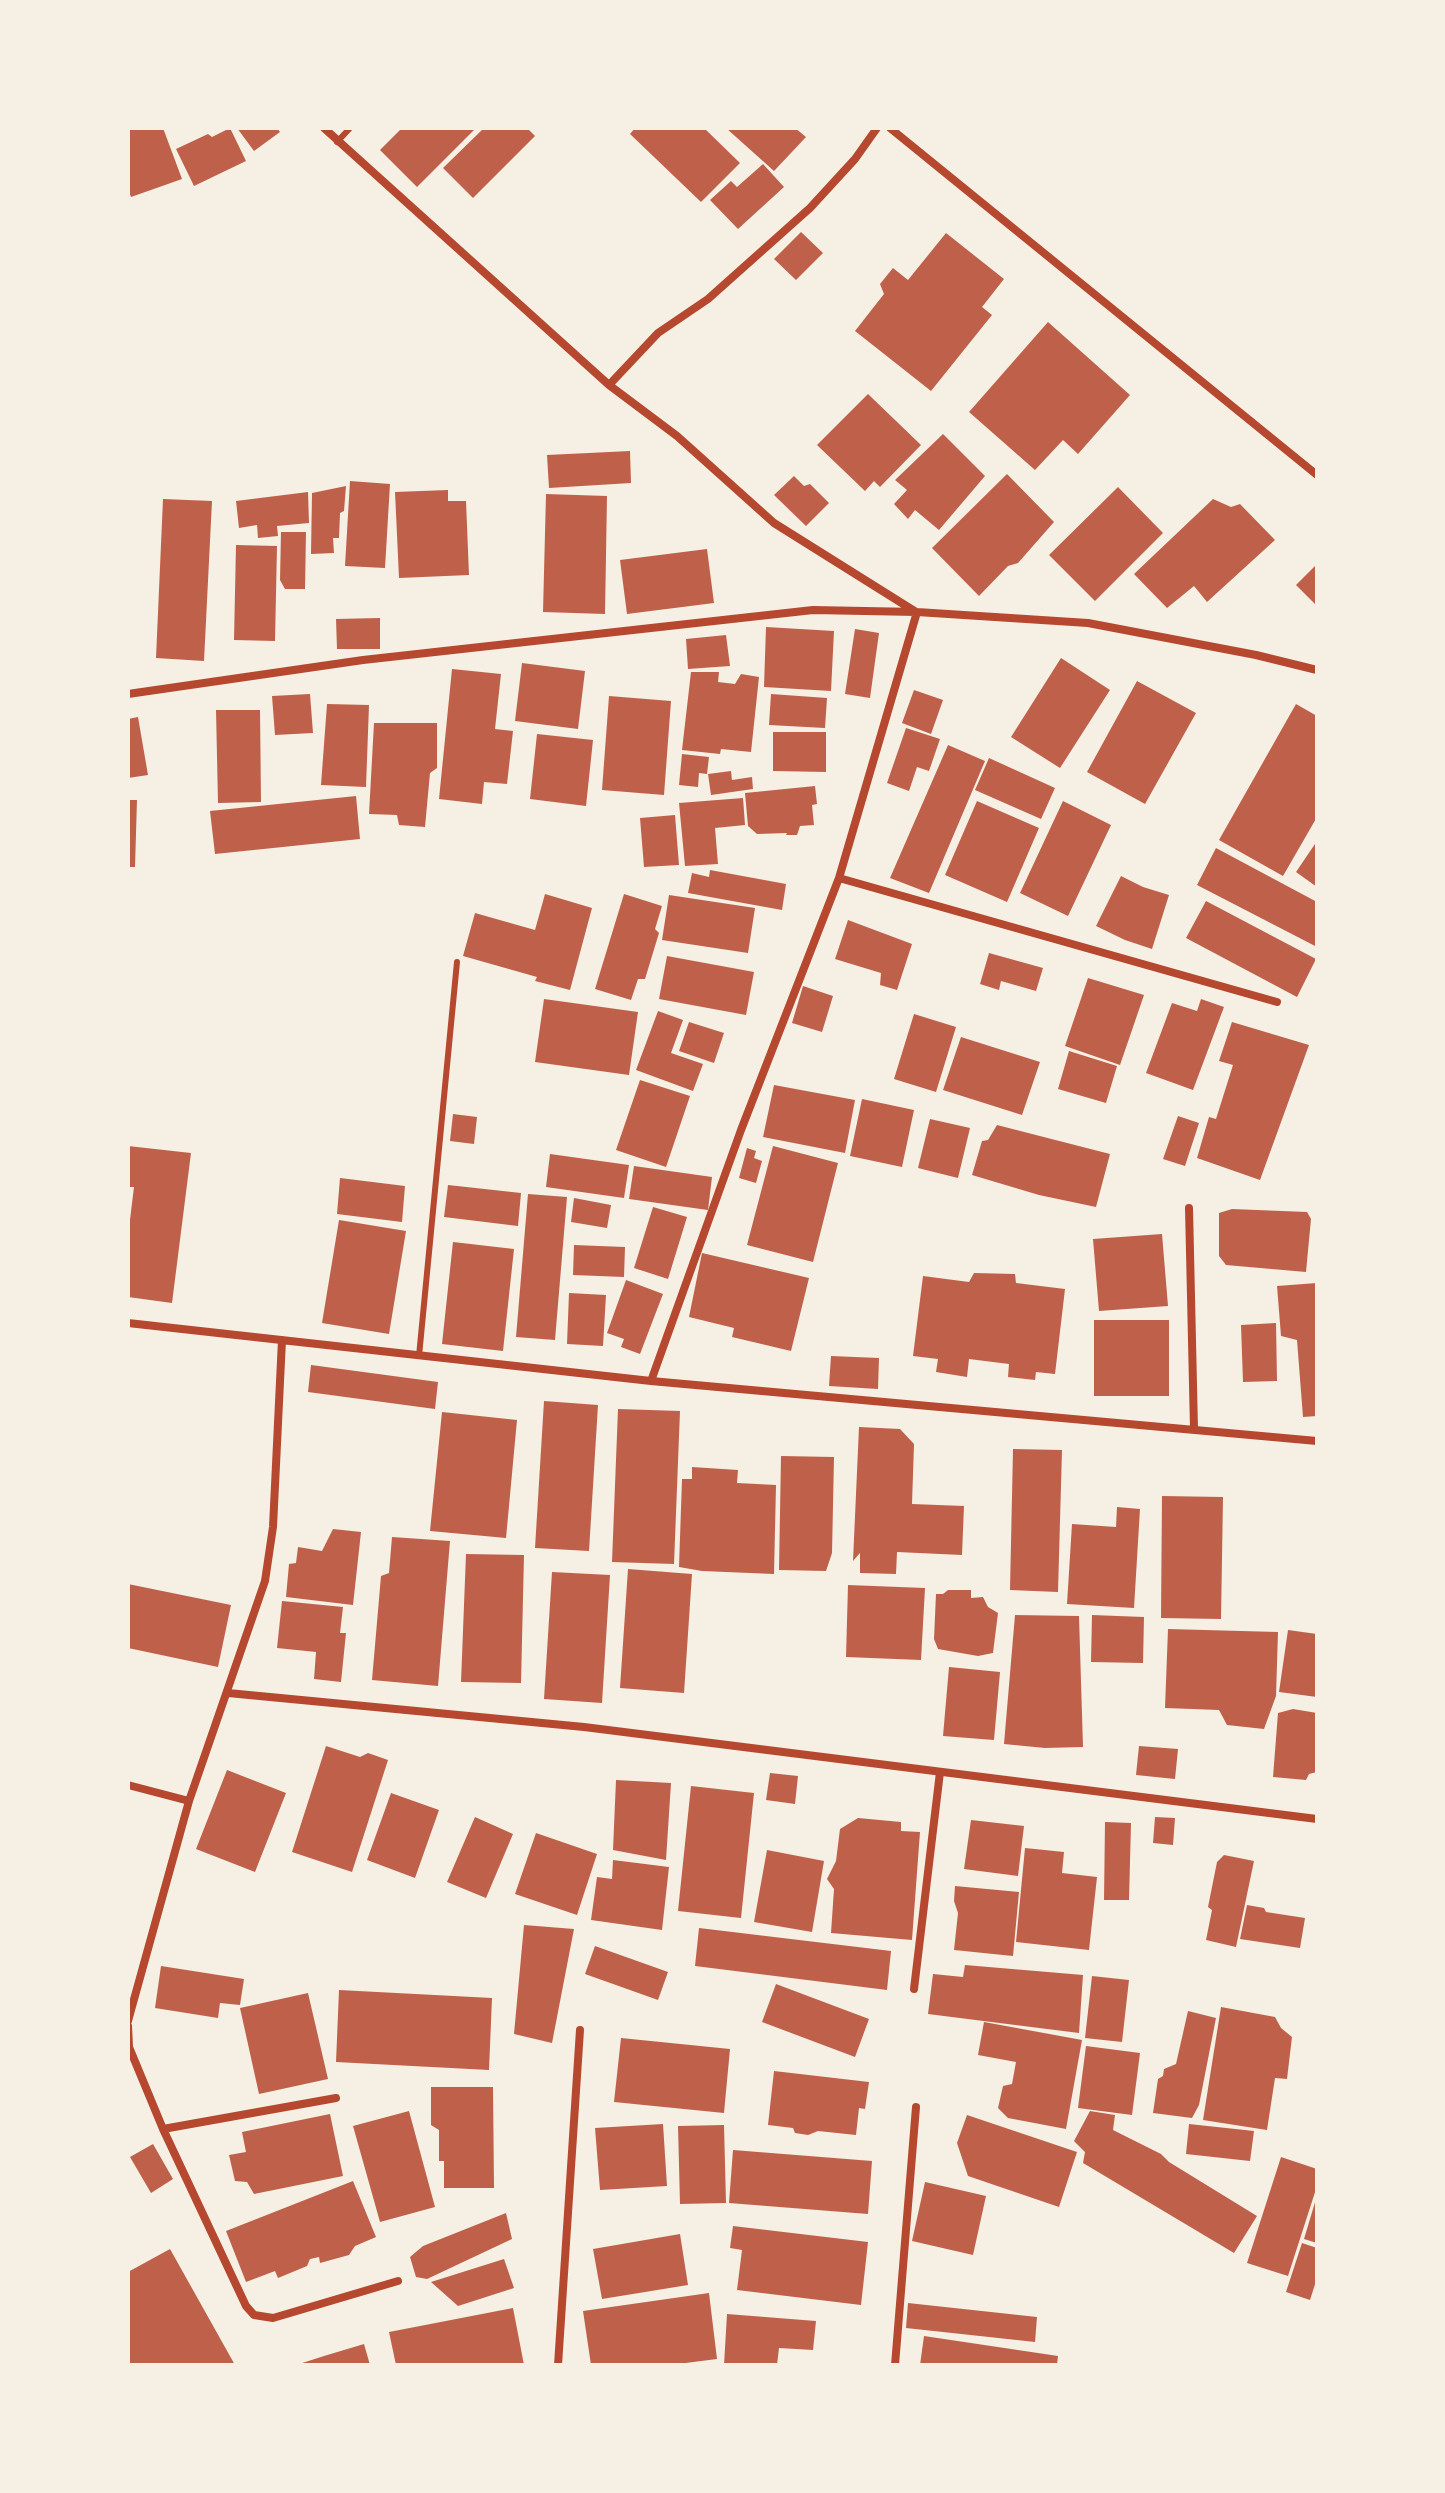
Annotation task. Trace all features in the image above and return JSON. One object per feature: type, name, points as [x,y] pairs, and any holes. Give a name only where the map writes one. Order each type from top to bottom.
[{"type":"street","points":[[324,128],[609,385],[677,436],[774,523],[917,612]]},
{"type":"street","points":[[609,385],[658,333],[719,290],[810,208],[855,159],[877,128]]},
{"type":"street","points":[[890,128],[1317,475]]},
{"type":"street","points":[[128,694],[363,660],[797,611],[917,612],[1088,623],[1256,655],[1317,670]]},
{"type":"street","points":[[651,1381],[741,1130],[839,878],[917,612]]},
{"type":"street","points":[[839,878],[1277,1002]]},
{"type":"street","points":[[1189,1208],[1194,1429]]},
{"type":"street","points":[[128,1323],[651,1381],[1317,1441]]},
{"type":"street","points":[[282,1340],[273,1527],[265,1581],[189,1801],[128,2024],[129,2047],[163,2129],[246,2306],[254,2315],[273,2318],[398,2281]]},
{"type":"street","points":[[228,1693],[584,1727],[1317,1819]]},
{"type":"street","points":[[914,1989],[940,1772]]},
{"type":"street","points":[[128,1785],[189,1801]]},
{"type":"street","points":[[558,2365],[580,2030]]},
{"type":"street","points":[[163,2129],[336,2098]]},
{"type":"street","points":[[895,2365],[916,2107]]},
{"type":"lane","points":[[337,142],[350,128]]},
{"type":"lane","points":[[419,1356],[457,962]]},
{"type":"building","points":[[128,128],[163,128],[182,179],[131,197],[128,189]]},
{"type":"building","points":[[230,128],[246,161],[194,186],[176,149]]},
{"type":"building","points":[[237,128],[277,128],[280,132],[254,151]]},
{"type":"building","points":[[402,128],[476,128],[417,187],[380,150]]},
{"type":"building","points":[[484,128],[527,128],[535,136],[473,198],[443,168]]},
{"type":"building","points":[[635,128],[704,128],[740,163],[701,202],[630,134]]},
{"type":"building","points":[[726,128],[795,128],[806,137],[774,171]]},
{"type":"building","points":[[763,164],[784,187],[738,229],[710,200],[731,181],[737,187]]},
{"type":"building","points":[[801,232],[823,253],[796,280],[774,259]]},
{"type":"building","points":[[946,233],[1004,279],[982,307],[992,315],[931,391],[855,331],[884,294],[880,284],[893,268],[908,280]]},
{"type":"building","points":[[1048,322],[1130,395],[1078,454],[1063,440],[1035,470],[969,412]]},
{"type":"building","points":[[868,394],[921,445],[880,487],[874,481],[865,491],[817,445]]},
{"type":"building","points":[[943,434],[985,476],[939,530],[915,510],[908,519],[894,504],[907,490],[895,480]]},
{"type":"building","points":[[630,451],[631,483],[549,488],[547,455]]},
{"type":"building","points":[[1007,474],[1054,522],[1018,563],[1008,566],[979,596],[932,548]]},
{"type":"building","points":[[794,476],[804,486],[810,484],[829,503],[806,526],[774,495]]},
{"type":"building","points":[[350,481],[390,484],[385,568],[345,566]]},
{"type":"building","points":[[346,486],[339,538],[333,538],[334,553],[311,554],[312,493]]},
{"type":"building","points":[[1118,487],[1163,533],[1095,601],[1049,555]]},
{"type":"building","points":[[448,490],[448,501],[466,501],[469,575],[399,578],[395,492]]},
{"type":"building","points":[[308,492],[309,523],[277,526],[278,536],[258,538],[257,525],[239,528],[236,501]]},
{"type":"building","points":[[546,494],[607,496],[605,614],[543,612]]},
{"type":"building","points":[[163,499],[212,501],[204,661],[156,658]]},
{"type":"building","points":[[1213,499],[1231,507],[1240,504],[1275,540],[1207,602],[1194,586],[1167,608],[1134,574]]},
{"type":"building","points":[[281,532],[306,532],[305,589],[285,589],[280,580]]},
{"type":"building","points":[[236,545],[277,546],[275,641],[234,640]]},
{"type":"building","points":[[707,549],[714,603],[627,614],[620,560]]},
{"type":"building","points":[[1317,564],[1317,601],[1315,604],[1296,585]]},
{"type":"building","points":[[380,618],[380,649],[337,649],[336,619]]},
{"type":"building","points":[[766,627],[834,631],[831,691],[764,687]]},
{"type":"building","points":[[855,629],[879,633],[870,698],[845,694]]},
{"type":"building","points":[[726,635],[730,666],[688,669],[686,639]]},
{"type":"building","points":[[1061,658],[1110,690],[1060,768],[1011,737]]},
{"type":"building","points":[[522,663],[585,671],[578,729],[515,721]]},
{"type":"building","points":[[452,669],[501,674],[495,729],[513,731],[507,784],[484,782],[482,804],[439,799]]},
{"type":"building","points":[[691,672],[719,672],[718,682],[735,684],[741,674],[759,677],[751,752],[721,749],[720,754],[682,750]]},
{"type":"building","points":[[1137,681],[1196,713],[1145,804],[1087,772]]},
{"type":"building","points":[[914,690],[943,700],[931,734],[902,723]]},
{"type":"building","points":[[310,694],[313,733],[275,735],[272,696]]},
{"type":"building","points":[[771,694],[827,698],[825,728],[769,725]]},
{"type":"building","points":[[609,696],[671,701],[664,795],[602,790]]},
{"type":"building","points":[[327,704],[369,705],[366,787],[321,785]]},
{"type":"building","points":[[1296,704],[1317,716],[1317,817],[1283,876],[1219,840]]},
{"type":"building","points":[[216,710],[260,710],[261,802],[218,803]]},
{"type":"building","points":[[138,717],[148,775],[128,778],[128,719]]},
{"type":"building","points":[[374,723],[437,723],[437,768],[430,773],[425,827],[399,825],[397,815],[369,814]]},
{"type":"building","points":[[906,728],[940,739],[929,771],[917,767],[909,791],[887,783]]},
{"type":"building","points":[[773,732],[826,732],[826,772],[773,771]]},
{"type":"building","points":[[537,734],[593,740],[586,806],[530,799]]},
{"type":"building","points":[[948,745],[985,761],[929,893],[890,878]]},
{"type":"building","points":[[682,754],[709,757],[707,774],[699,773],[698,787],[679,785]]},
{"type":"building","points":[[989,758],[1055,788],[1041,819],[975,790]]},
{"type":"building","points":[[731,771],[732,780],[752,777],[753,789],[711,795],[708,774]]},
{"type":"building","points":[[815,786],[817,804],[812,805],[814,825],[800,826],[797,835],[757,834],[748,826],[745,793]]},
{"type":"building","points":[[356,796],[360,839],[215,854],[210,811]]},
{"type":"building","points":[[743,798],[745,825],[715,828],[718,864],[685,866],[679,803]]},
{"type":"building","points":[[128,800],[137,800],[135,867],[128,867]]},
{"type":"building","points":[[977,801],[1039,828],[1007,902],[945,875]]},
{"type":"building","points":[[1063,801],[1111,825],[1068,916],[1020,893]]},
{"type":"building","points":[[675,815],[679,865],[644,867],[640,818]]},
{"type":"building","points":[[1317,841],[1317,887],[1296,872]]},
{"type":"building","points":[[1216,848],[1317,902],[1317,947],[1197,885]]},
{"type":"building","points":[[710,870],[786,884],[782,910],[688,893],[692,873],[709,877]]},
{"type":"building","points":[[1121,876],[1169,895],[1152,949],[1096,926]]},
{"type":"building","points":[[545,894],[592,908],[570,990],[463,956],[475,913],[535,930]]},
{"type":"building","points":[[624,894],[662,906],[655,929],[659,933],[645,979],[638,979],[631,1000],[595,989]]},
{"type":"building","points":[[669,895],[755,908],[748,953],[662,940]]},
{"type":"building","points":[[1206,901],[1316,959],[1297,997],[1186,938]]},
{"type":"building","points":[[848,920],[912,944],[897,990],[880,985],[881,973],[835,959]]},
{"type":"building","points":[[989,953],[1043,968],[1036,991],[1001,981],[999,990],[980,984]]},
{"type":"building","points":[[667,956],[754,972],[746,1015],[659,999]]},
{"type":"building","points":[[1088,978],[1144,995],[1120,1065],[1065,1046]]},
{"type":"building","points":[[803,986],[833,996],[822,1032],[792,1023]]},
{"type":"building","points":[[544,999],[638,1012],[629,1075],[535,1062]]},
{"type":"building","points":[[1201,999],[1224,1007],[1193,1090],[1146,1073],[1172,1003],[1197,1011]]},
{"type":"building","points":[[658,1011],[683,1020],[671,1053],[703,1064],[693,1091],[636,1070]]},
{"type":"building","points":[[914,1014],[956,1027],[936,1092],[894,1079]]},
{"type":"building","points":[[689,1022],[724,1033],[714,1063],[679,1051]]},
{"type":"building","points":[[1232,1022],[1309,1045],[1260,1180],[1197,1158],[1209,1117],[1216,1119],[1233,1065],[1219,1061]]},
{"type":"building","points":[[961,1037],[1040,1062],[1022,1115],[943,1090]]},
{"type":"building","points":[[1069,1051],[1117,1066],[1106,1103],[1058,1089]]},
{"type":"building","points":[[640,1080],[690,1096],[666,1167],[616,1150]]},
{"type":"building","points":[[774,1085],[855,1100],[845,1153],[763,1137]]},
{"type":"building","points":[[862,1099],[914,1110],[902,1167],[850,1156]]},
{"type":"building","points":[[453,1114],[477,1117],[474,1144],[450,1141]]},
{"type":"building","points":[[1178,1116],[1199,1123],[1185,1166],[1163,1159]]},
{"type":"building","points":[[930,1119],[970,1128],[958,1178],[918,1168]]},
{"type":"building","points":[[997,1125],[1110,1154],[1096,1207],[1039,1195],[972,1175],[982,1141],[988,1140]]},
{"type":"building","points":[[128,1146],[191,1153],[172,1303],[128,1297],[128,1236],[134,1187],[128,1187]]},
{"type":"building","points":[[773,1146],[838,1163],[813,1262],[747,1245]]},
{"type":"building","points":[[747,1148],[756,1151],[754,1158],[762,1161],[756,1183],[739,1178]]},
{"type":"building","points":[[550,1154],[629,1165],[624,1198],[546,1187]]},
{"type":"building","points":[[634,1166],[712,1177],[708,1210],[629,1199]]},
{"type":"building","points":[[340,1178],[405,1186],[402,1222],[337,1214]]},
{"type":"building","points":[[448,1185],[521,1193],[518,1226],[444,1217]]},
{"type":"building","points":[[528,1194],[567,1197],[555,1340],[516,1337]]},
{"type":"building","points":[[574,1198],[611,1205],[607,1228],[571,1222]]},
{"type":"building","points":[[653,1207],[687,1217],[668,1279],[634,1268]]},
{"type":"building","points":[[1232,1209],[1307,1212],[1311,1219],[1306,1272],[1226,1265],[1219,1256],[1219,1213]]},
{"type":"building","points":[[339,1220],[406,1231],[389,1334],[322,1323]]},
{"type":"building","points":[[1162,1234],[1168,1306],[1099,1311],[1093,1239]]},
{"type":"building","points":[[453,1242],[514,1249],[503,1351],[442,1344]]},
{"type":"building","points":[[574,1245],[625,1247],[624,1277],[573,1275]]},
{"type":"building","points":[[702,1253],[809,1278],[791,1351],[732,1337],[734,1328],[689,1317]]},
{"type":"building","points":[[974,1273],[1015,1274],[1016,1283],[1065,1289],[1055,1374],[1036,1372],[1035,1380],[1008,1377],[1009,1364],[969,1359],[967,1377],[936,1372],[938,1359],[913,1356],[923,1276],[969,1282]]},
{"type":"building","points":[[626,1280],[663,1294],[640,1354],[621,1347],[624,1339],[607,1333]]},
{"type":"building","points":[[1317,1283],[1317,1416],[1303,1417],[1297,1340],[1281,1336],[1277,1286]]},
{"type":"building","points":[[569,1293],[606,1295],[603,1346],[567,1344]]},
{"type":"building","points":[[1094,1320],[1169,1320],[1169,1396],[1094,1396]]},
{"type":"building","points":[[1276,1323],[1277,1381],[1243,1382],[1241,1325]]},
{"type":"building","points":[[831,1356],[879,1358],[878,1389],[829,1386]]},
{"type":"building","points":[[311,1365],[438,1382],[435,1409],[308,1392]]},
{"type":"building","points":[[544,1401],[598,1405],[589,1551],[535,1548]]},
{"type":"building","points":[[618,1409],[680,1411],[674,1564],[612,1562]]},
{"type":"building","points":[[442,1412],[517,1420],[506,1538],[430,1531]]},
{"type":"building","points":[[859,1427],[900,1429],[914,1444],[912,1504],[964,1506],[962,1555],[897,1552],[896,1574],[860,1573],[860,1553],[853,1561]]},
{"type":"building","points":[[1013,1449],[1062,1450],[1058,1592],[1010,1590]]},
{"type":"building","points":[[781,1456],[834,1457],[832,1553],[826,1571],[779,1570]]},
{"type":"building","points":[[692,1467],[738,1470],[737,1483],[776,1485],[774,1574],[679,1567],[682,1479],[692,1479]]},
{"type":"building","points":[[1162,1496],[1223,1497],[1221,1619],[1161,1618]]},
{"type":"building","points":[[1117,1507],[1140,1509],[1134,1608],[1067,1604],[1072,1524],[1116,1527]]},
{"type":"building","points":[[333,1529],[361,1532],[353,1605],[286,1597],[289,1564],[296,1563],[298,1547],[322,1551]]},
{"type":"building","points":[[392,1537],[450,1541],[438,1686],[372,1680],[381,1576],[389,1573]]},
{"type":"building","points":[[466,1554],[524,1555],[521,1683],[461,1682]]},
{"type":"building","points":[[628,1569],[692,1574],[684,1693],[620,1688]]},
{"type":"building","points":[[552,1572],[610,1575],[602,1703],[544,1699]]},
{"type":"building","points":[[128,1584],[231,1605],[218,1667],[128,1648]]},
{"type":"building","points":[[848,1585],[925,1588],[921,1660],[846,1657]]},
{"type":"building","points":[[948,1590],[971,1590],[971,1598],[983,1597],[988,1607],[998,1613],[993,1653],[978,1656],[938,1649],[934,1639],[936,1594]]},
{"type":"building","points":[[282,1601],[343,1607],[340,1633],[346,1633],[341,1682],[314,1679],[316,1652],[277,1648]]},
{"type":"building","points":[[1015,1615],[1079,1616],[1083,1747],[1045,1748],[1004,1744]]},
{"type":"building","points":[[1092,1615],[1144,1617],[1143,1663],[1091,1662]]},
{"type":"building","points":[[1168,1629],[1278,1632],[1276,1696],[1264,1729],[1227,1725],[1219,1710],[1165,1708]]},
{"type":"building","points":[[1288,1630],[1317,1634],[1317,1697],[1279,1692]]},
{"type":"building","points":[[949,1667],[1000,1672],[994,1740],[943,1736]]},
{"type":"building","points":[[1293,1709],[1317,1713],[1317,1772],[1309,1774],[1306,1780],[1273,1777],[1278,1713]]},
{"type":"building","points":[[326,1746],[360,1757],[368,1753],[388,1760],[352,1872],[292,1852]]},
{"type":"building","points":[[1139,1746],[1178,1749],[1175,1779],[1136,1775]]},
{"type":"building","points":[[227,1770],[286,1793],[255,1872],[196,1849]]},
{"type":"building","points":[[770,1773],[798,1776],[795,1804],[766,1800]]},
{"type":"building","points":[[616,1780],[671,1783],[666,1860],[613,1850]]},
{"type":"building","points":[[691,1786],[754,1793],[741,1918],[678,1911]]},
{"type":"building","points":[[391,1793],[439,1810],[415,1878],[367,1860]]},
{"type":"building","points":[[475,1817],[513,1834],[486,1898],[447,1882]]},
{"type":"building","points":[[1155,1817],[1175,1818],[1173,1845],[1153,1843]]},
{"type":"building","points":[[858,1818],[901,1822],[901,1831],[920,1832],[912,1940],[831,1933],[834,1889],[827,1879],[836,1861],[840,1829]]},
{"type":"building","points":[[971,1820],[1024,1826],[1018,1876],[964,1869]]},
{"type":"building","points":[[1105,1822],[1131,1823],[1129,1900],[1104,1900]]},
{"type":"building","points":[[536,1833],[597,1854],[577,1915],[515,1894]]},
{"type":"building","points":[[1025,1848],[1064,1852],[1062,1873],[1097,1877],[1089,1950],[1016,1942]]},
{"type":"building","points":[[767,1850],[824,1861],[812,1932],[754,1922]]},
{"type":"building","points":[[1224,1855],[1254,1861],[1236,1947],[1206,1940],[1212,1910],[1208,1907],[1217,1862]]},
{"type":"building","points":[[613,1860],[669,1867],[662,1930],[591,1920],[597,1877],[612,1879]]},
{"type":"building","points":[[955,1886],[1019,1892],[1013,1956],[954,1950],[958,1913],[954,1901]]},
{"type":"building","points":[[1247,1905],[1264,1908],[1266,1912],[1305,1918],[1300,1948],[1240,1939]]},
{"type":"building","points":[[524,1925],[574,1929],[552,2043],[514,2034]]},
{"type":"building","points":[[699,1928],[891,1951],[887,1990],[695,1966]]},
{"type":"building","points":[[595,1946],[668,1972],[658,2000],[585,1974]]},
{"type":"building","points":[[965,1965],[1083,1975],[1079,2033],[928,2014],[933,1974],[963,1977]]},
{"type":"building","points":[[161,1966],[244,1979],[240,2005],[220,2003],[218,2018],[155,2008]]},
{"type":"building","points":[[1092,1976],[1129,1980],[1122,2042],[1085,2038]]},
{"type":"building","points":[[776,1984],[869,2019],[855,2057],[762,2022]]},
{"type":"building","points":[[339,1990],[492,1998],[489,2070],[336,2062]]},
{"type":"building","points":[[308,1993],[328,2079],[259,2094],[240,2008]]},
{"type":"building","points":[[1221,2007],[1275,2017],[1281,2028],[1292,2037],[1287,2079],[1275,2078],[1267,2130],[1203,2120]]},
{"type":"building","points":[[1188,2011],[1216,2018],[1199,2105],[1192,2118],[1153,2113],[1158,2079],[1163,2076],[1164,2069],[1176,2064]]},
{"type":"building","points":[[984,2022],[1082,2040],[1066,2129],[1008,2118],[998,2108],[1003,2086],[1012,2084],[1016,2062],[978,2055]]},
{"type":"building","points":[[621,2038],[730,2049],[724,2113],[614,2102]]},
{"type":"building","points":[[1086,2046],[1140,2053],[1132,2115],[1078,2108]]},
{"type":"building","points":[[774,2071],[869,2082],[865,2109],[859,2108],[856,2135],[818,2131],[808,2135],[795,2133],[793,2128],[768,2125]]},
{"type":"building","points":[[431,2087],[493,2087],[494,2188],[444,2188],[444,2161],[439,2161],[439,2130],[431,2125]]},
{"type":"building","points":[[409,2111],[435,2207],[380,2222],[353,2126]]},
{"type":"building","points":[[1090,2111],[1115,2115],[1113,2130],[1161,2154],[1257,2216],[1234,2253],[1083,2163],[1085,2152],[1074,2141]]},
{"type":"building","points":[[330,2114],[343,2176],[254,2194],[247,2182],[235,2181],[229,2155],[246,2152],[242,2132]]},
{"type":"building","points":[[967,2115],[1077,2152],[1059,2207],[968,2176],[957,2143]]},
{"type":"building","points":[[663,2124],[667,2186],[600,2190],[595,2128]]},
{"type":"building","points":[[1189,2124],[1254,2131],[1250,2161],[1186,2154]]},
{"type":"building","points":[[724,2125],[726,2203],[680,2204],[678,2126]]},
{"type":"building","points":[[153,2144],[173,2179],[151,2193],[130,2157]]},
{"type":"building","points":[[733,2150],[872,2161],[868,2214],[729,2203]]},
{"type":"building","points":[[1281,2157],[1317,2169],[1317,2186],[1288,2276],[1247,2263]]},
{"type":"building","points":[[353,2181],[376,2237],[355,2246],[349,2255],[320,2263],[319,2257],[310,2259],[307,2266],[278,2278],[275,2271],[246,2282],[226,2231]]},
{"type":"building","points":[[925,2182],[986,2196],[973,2255],[912,2241]]},
{"type":"building","points":[[1317,2199],[1317,2243],[1304,2239]]},
{"type":"building","points":[[506,2213],[512,2239],[427,2279],[416,2277],[410,2257],[423,2246]]},
{"type":"building","points":[[733,2226],[868,2242],[861,2305],[737,2290],[742,2250],[730,2248]]},
{"type":"building","points":[[680,2234],[688,2285],[602,2299],[593,2249]]},
{"type":"building","points":[[1302,2243],[1317,2248],[1317,2278],[1310,2300],[1286,2292]]},
{"type":"building","points":[[170,2249],[235,2365],[128,2365],[128,2272]]},
{"type":"building","points":[[504,2259],[514,2288],[458,2306],[431,2282]]},
{"type":"building","points":[[709,2293],[717,2359],[670,2365],[591,2365],[583,2311]]},
{"type":"building","points":[[908,2303],[1037,2317],[1035,2342],[906,2328]]},
{"type":"building","points":[[513,2308],[524,2365],[396,2365],[389,2332]]},
{"type":"building","points":[[727,2314],[816,2321],[813,2350],[779,2348],[777,2365],[724,2365]]},
{"type":"building","points":[[924,2336],[1058,2356],[1057,2365],[920,2365]]},
{"type":"building","points":[[364,2344],[370,2365],[296,2365],[324,2356]]}]
